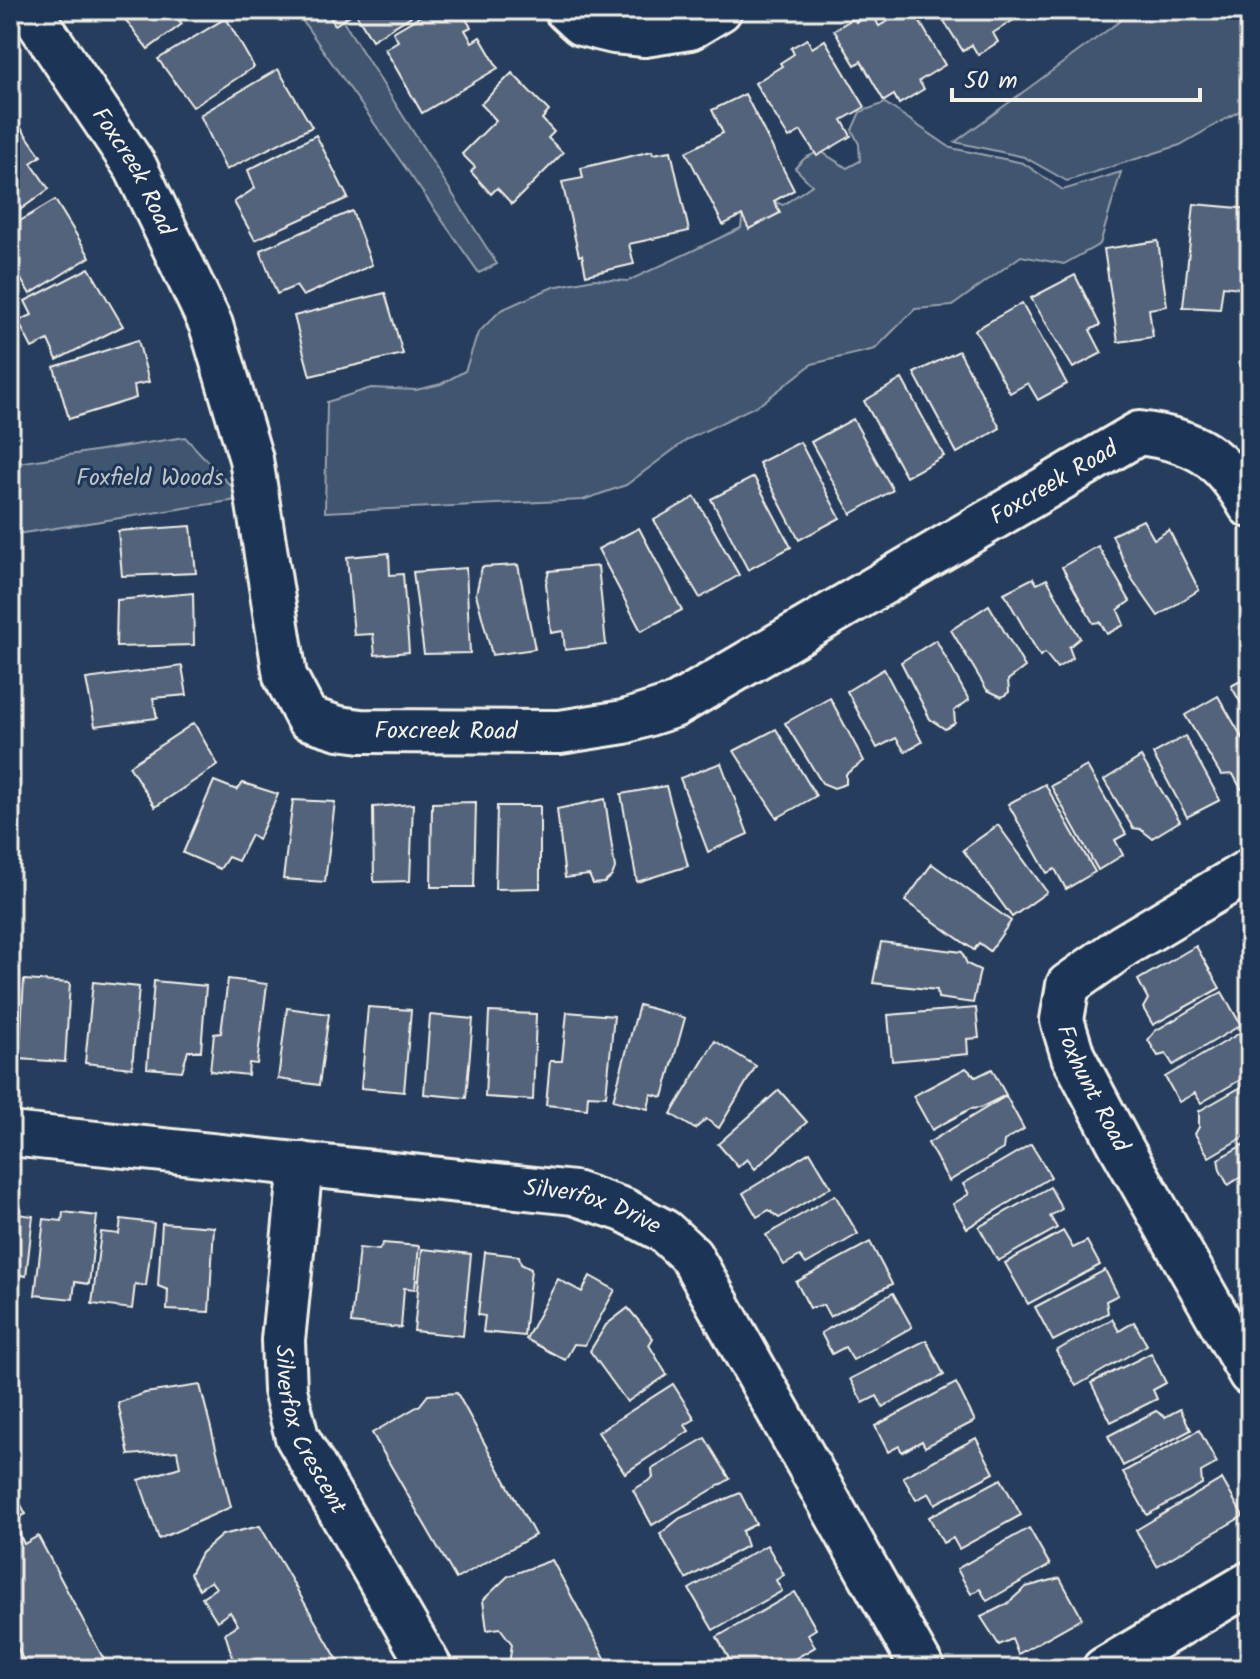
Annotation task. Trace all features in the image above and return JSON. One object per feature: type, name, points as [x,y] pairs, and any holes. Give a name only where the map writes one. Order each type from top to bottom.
[{"type":"street","name":"Foxcreek Road","points":[[30,10],[136,168],[211,325],[251,459],[285,676],[307,718],[361,731],[560,732],[624,722],[674,706],[1139,433],[1169,437],[1195,446],[1216,460],[1250,506]]},
{"type":"street","points":[[566,10],[581,24],[645,35],[690,28],[720,10]]},
{"type":"street","name":"Foxhunt Road","points":[[1250,870],[1123,946],[1068,985],[1062,1020],[1073,1056],[1120,1145],[1250,1374]]},
{"type":"street","name":"Silverfox Drive","points":[[10,1134],[574,1193],[624,1210],[664,1231],[691,1256],[923,1669]]},
{"type":"street","name":"Silverfox Crescent","points":[[301,1164],[283,1340],[285,1390],[297,1437],[431,1669]]},
{"type":"street","points":[[1104,1669],[1250,1583]]},
{"type":"green space","points":[[295,10],[336,10],[497,264],[479,273]]},
{"type":"green space","points":[[1135,10],[1250,10],[1250,105],[1180,145],[1067,181],[1024,157],[955,142]]},
{"type":"green space","points":[[885,103],[951,148],[1023,163],[1063,190],[1121,172],[1100,244],[1064,264],[1021,256],[952,306],[915,309],[875,349],[812,364],[762,403],[688,439],[626,485],[583,500],[325,512],[327,402],[371,388],[416,390],[441,384],[465,371],[478,333],[501,310],[553,287],[594,279],[628,281],[741,228],[743,210],[762,197],[783,205],[812,185],[795,168],[805,158],[820,151],[847,168],[860,161],[859,144],[852,130],[860,112]]},
{"type":"green space","name":"Foxfield Woods","points":[[10,432],[17,463],[185,437],[243,499],[10,535]]},
{"type":"building","points":[[118,10],[178,10],[174,13],[182,24],[148,49]]},
{"type":"building","points":[[326,10],[421,10],[372,40],[355,12],[335,25]]},
{"type":"building","points":[[431,10],[460,10],[471,27],[465,30],[472,42],[480,37],[498,68],[422,113],[385,49],[398,41],[393,32]]},
{"type":"building","points":[[906,10],[913,10],[945,65],[919,81],[924,89],[899,104],[894,95],[884,101],[861,61],[855,65],[834,30],[854,18],[856,22],[872,13],[879,26]]},
{"type":"building","points":[[937,10],[1016,10],[1020,16],[993,33],[998,42],[978,55],[972,45],[963,51]]},
{"type":"building","points":[[226,18],[254,67],[193,107],[158,59]]},
{"type":"building","points":[[807,39],[812,48],[825,40],[865,107],[842,120],[851,136],[817,156],[801,131],[789,138],[755,83],[782,66],[780,63],[794,54],[791,48]]},
{"type":"building","points":[[278,69],[312,127],[226,170],[200,115]]},
{"type":"building","points":[[512,73],[549,111],[542,119],[554,132],[548,138],[563,153],[512,204],[497,188],[491,194],[471,172],[475,167],[462,154],[496,120],[481,104]]},
{"type":"building","points":[[745,94],[794,190],[774,201],[780,213],[749,229],[742,215],[723,225],[686,152],[723,133],[712,110]]},
{"type":"building","points":[[14,118],[41,156],[31,163],[49,189],[10,217],[10,120]]},
{"type":"building","points":[[316,135],[348,198],[255,240],[234,202],[255,188],[248,170]]},
{"type":"building","points":[[652,151],[653,154],[671,151],[689,231],[629,244],[634,264],[586,275],[562,182],[583,178],[581,168]]},
{"type":"building","points":[[55,200],[90,257],[30,294],[14,268],[10,270],[10,227]]},
{"type":"building","points":[[1194,204],[1250,209],[1249,289],[1223,286],[1220,309],[1183,307]]},
{"type":"building","points":[[352,211],[372,265],[303,296],[296,286],[277,294],[260,250]]},
{"type":"building","points":[[1158,241],[1167,306],[1149,309],[1153,337],[1118,342],[1104,249]]},
{"type":"building","points":[[89,268],[123,326],[57,360],[48,340],[32,348],[18,321],[32,315],[25,301]]},
{"type":"building","points":[[1075,275],[1100,325],[1090,330],[1102,353],[1073,368],[1031,298]]},
{"type":"building","points":[[385,293],[403,354],[310,376],[294,316]]},
{"type":"building","points":[[1022,303],[1067,384],[1038,400],[1028,383],[1010,393],[975,330]]},
{"type":"building","points":[[138,340],[149,382],[134,385],[136,398],[69,419],[54,367]]},
{"type":"building","points":[[959,351],[1000,428],[957,453],[914,373]]},
{"type":"building","points":[[902,379],[944,456],[906,477],[864,401]]},
{"type":"building","points":[[853,419],[893,490],[851,514],[811,442]]},
{"type":"building","points":[[800,442],[840,518],[799,540],[759,463]]},
{"type":"building","points":[[754,477],[791,547],[748,570],[711,499]]},
{"type":"building","points":[[695,497],[739,575],[700,598],[654,520]]},
{"type":"building","points":[[1143,520],[1154,539],[1169,530],[1199,590],[1158,616],[1132,579],[1112,535]]},
{"type":"building","points":[[191,526],[196,573],[122,576],[118,531]]},
{"type":"building","points":[[639,528],[682,610],[641,631],[598,549]]},
{"type":"building","points":[[1098,546],[1130,601],[1118,610],[1124,625],[1107,634],[1100,622],[1093,623],[1062,567]]},
{"type":"building","points":[[389,553],[390,575],[403,574],[409,652],[375,655],[373,634],[354,635],[347,557]]},
{"type":"building","points":[[518,565],[535,649],[492,655],[476,594],[482,567]]},
{"type":"building","points":[[598,566],[606,645],[565,650],[563,631],[551,633],[546,583],[549,571]]},
{"type":"building","points":[[466,568],[470,653],[424,654],[413,572]]},
{"type":"building","points":[[1033,578],[1037,584],[1047,579],[1080,638],[1069,647],[1073,658],[1057,668],[1045,653],[1040,656],[1004,593]]},
{"type":"building","points":[[193,593],[194,645],[116,647],[117,600]]},
{"type":"building","points":[[989,605],[1025,667],[1008,680],[1009,692],[1002,697],[987,690],[951,630]]},
{"type":"building","points":[[936,640],[969,700],[954,711],[955,723],[945,729],[930,719],[901,662]]},
{"type":"building","points":[[182,666],[187,695],[153,698],[157,718],[95,726],[86,679]]},
{"type":"building","points":[[884,669],[922,742],[905,752],[896,738],[877,748],[847,691]]},
{"type":"building","points":[[1250,676],[1250,719],[1231,686]]},
{"type":"building","points":[[1218,696],[1250,751],[1250,784],[1241,789],[1233,774],[1221,775],[1185,715]]},
{"type":"building","points":[[830,698],[864,761],[846,774],[846,784],[834,788],[822,783],[785,723]]},
{"type":"building","points":[[194,723],[218,765],[155,807],[129,766]]},
{"type":"building","points":[[776,729],[816,796],[777,818],[734,751]]},
{"type":"building","points":[[1185,736],[1220,800],[1187,817],[1153,754]]},
{"type":"building","points":[[1141,757],[1180,821],[1152,838],[1133,828],[1104,780]]},
{"type":"building","points":[[721,763],[748,834],[708,852],[680,778]]},
{"type":"building","points":[[1087,766],[1126,834],[1115,840],[1123,855],[1098,870],[1051,786]]},
{"type":"building","points":[[214,781],[237,790],[243,783],[278,794],[258,840],[251,835],[238,861],[228,857],[220,869],[183,853]]},
{"type":"building","points":[[1045,784],[1095,872],[1066,889],[1055,869],[1047,873],[1008,804]]},
{"type":"building","points":[[666,786],[688,866],[637,882],[621,794]]},
{"type":"building","points":[[605,799],[615,868],[612,876],[604,883],[593,884],[589,875],[565,878],[557,809]]},
{"type":"building","points":[[293,800],[335,802],[325,882],[283,879]]},
{"type":"building","points":[[476,802],[474,887],[431,887],[432,803]]},
{"type":"building","points":[[413,804],[410,881],[374,882],[373,807]]},
{"type":"building","points":[[497,806],[540,806],[540,888],[495,889]]},
{"type":"building","points":[[998,825],[1047,892],[1012,917],[963,850]]},
{"type":"building","points":[[932,864],[1011,921],[990,951],[979,943],[974,950],[905,901]]},
{"type":"building","points":[[881,942],[962,952],[967,964],[980,970],[973,1003],[938,998],[937,990],[873,983]]},
{"type":"building","points":[[1196,946],[1220,988],[1153,1025],[1143,1008],[1148,999],[1138,980]]},
{"type":"building","points":[[228,979],[267,984],[257,1064],[249,1063],[248,1075],[210,1071],[214,1034],[221,1033]]},
{"type":"building","points":[[24,980],[70,983],[65,1062],[19,1059]]},
{"type":"building","points":[[154,981],[206,986],[201,1051],[188,1051],[182,1071],[147,1068]]},
{"type":"building","points":[[93,982],[139,987],[132,1068],[85,1063]]},
{"type":"building","points":[[1222,992],[1241,1025],[1173,1065],[1166,1054],[1158,1056],[1148,1040],[1155,1031]]},
{"type":"building","points":[[639,1005],[685,1018],[663,1097],[651,1094],[648,1109],[613,1100]]},
{"type":"building","points":[[368,1007],[411,1010],[404,1092],[361,1088]]},
{"type":"building","points":[[287,1008],[329,1014],[319,1085],[278,1079]]},
{"type":"building","points":[[976,1008],[979,1038],[967,1039],[968,1054],[892,1061],[888,1015]]},
{"type":"building","points":[[489,1012],[536,1014],[533,1100],[485,1097]]},
{"type":"building","points":[[567,1012],[614,1016],[606,1096],[588,1095],[587,1109],[546,1105],[550,1061],[562,1061]]},
{"type":"building","points":[[430,1015],[473,1019],[466,1098],[424,1094]]},
{"type":"building","points":[[1245,1030],[1250,1038],[1250,1074],[1201,1103],[1195,1093],[1179,1102],[1165,1077]]},
{"type":"building","points":[[715,1041],[756,1066],[719,1128],[706,1119],[695,1129],[671,1114]]},
{"type":"building","points":[[966,1068],[976,1077],[992,1069],[1006,1095],[980,1108],[970,1109],[932,1130],[913,1096]]},
{"type":"building","points":[[1250,1082],[1250,1133],[1209,1157],[1195,1134],[1199,1127],[1199,1111]]},
{"type":"building","points":[[779,1090],[807,1122],[755,1169],[747,1159],[738,1167],[718,1144]]},
{"type":"building","points":[[1006,1096],[1024,1129],[1004,1141],[1003,1149],[949,1181],[928,1143]]},
{"type":"building","points":[[1250,1141],[1250,1184],[1243,1176],[1228,1185],[1218,1159]]},
{"type":"building","points":[[1031,1144],[1051,1177],[967,1228],[953,1204],[969,1194],[963,1184]]},
{"type":"building","points":[[810,1152],[831,1187],[779,1218],[769,1210],[757,1217],[743,1193]]},
{"type":"building","points":[[1050,1187],[1062,1209],[1050,1216],[1057,1228],[998,1261],[979,1227]]},
{"type":"building","points":[[835,1195],[858,1234],[806,1264],[800,1256],[784,1265],[766,1235]]},
{"type":"building","points":[[63,1212],[97,1216],[89,1284],[75,1282],[73,1299],[35,1295],[44,1219],[62,1221]]},
{"type":"building","points":[[10,1213],[33,1216],[26,1276],[16,1274],[13,1293],[10,1293]]},
{"type":"building","points":[[121,1219],[154,1223],[146,1286],[135,1284],[132,1309],[92,1304],[101,1232],[119,1234]]},
{"type":"building","points":[[162,1223],[214,1227],[209,1312],[167,1310],[168,1290],[158,1286]]},
{"type":"building","points":[[1063,1231],[1073,1248],[1087,1241],[1100,1265],[1028,1304],[1005,1263]]},
{"type":"building","points":[[870,1242],[892,1284],[830,1317],[823,1305],[810,1308],[796,1282]]},
{"type":"building","points":[[383,1243],[419,1246],[415,1289],[404,1288],[401,1328],[351,1323],[359,1248],[379,1250]]},
{"type":"building","points":[[422,1249],[471,1254],[463,1336],[414,1331]]},
{"type":"building","points":[[485,1252],[519,1256],[521,1264],[531,1269],[524,1336],[483,1332],[485,1316],[478,1315]]},
{"type":"building","points":[[1105,1270],[1118,1295],[1106,1301],[1108,1313],[1053,1341],[1035,1307]]},
{"type":"building","points":[[590,1276],[615,1290],[585,1345],[574,1344],[565,1360],[526,1339],[558,1279],[582,1292]]},
{"type":"building","points":[[893,1293],[912,1327],[853,1360],[845,1347],[832,1354],[821,1333]]},
{"type":"building","points":[[628,1308],[653,1338],[649,1345],[667,1375],[627,1402],[590,1351],[606,1325]]},
{"type":"building","points":[[1112,1319],[1119,1331],[1134,1322],[1147,1345],[1076,1386],[1056,1351]]},
{"type":"building","points":[[926,1340],[944,1375],[883,1407],[877,1396],[863,1403],[850,1379]]},
{"type":"building","points":[[1151,1353],[1166,1383],[1153,1390],[1157,1399],[1111,1422],[1091,1383]]},
{"type":"building","points":[[956,1383],[975,1421],[925,1447],[922,1441],[902,1452],[899,1446],[888,1452],[875,1426]]},
{"type":"building","points":[[673,1384],[695,1419],[685,1425],[689,1431],[625,1473],[598,1432]]},
{"type":"building","points":[[200,1385],[231,1507],[159,1539],[139,1480],[180,1467],[177,1451],[129,1455],[118,1403],[145,1393]]},
{"type":"building","points":[[457,1393],[535,1535],[456,1579],[372,1433],[420,1405],[428,1395]]},
{"type":"building","points":[[1180,1409],[1191,1430],[1123,1466],[1108,1436],[1156,1411],[1165,1417]]},
{"type":"building","points":[[1199,1430],[1217,1463],[1201,1472],[1202,1484],[1147,1515],[1123,1472]]},
{"type":"building","points":[[705,1438],[730,1479],[652,1525],[633,1490],[653,1478],[652,1469]]},
{"type":"building","points":[[976,1438],[994,1473],[935,1504],[929,1493],[916,1500],[903,1477]]},
{"type":"building","points":[[1001,1479],[1021,1515],[959,1549],[953,1538],[943,1543],[929,1517]]},
{"type":"building","points":[[1222,1479],[1243,1516],[1157,1566],[1136,1530]]},
{"type":"building","points":[[10,1485],[26,1514],[10,1522]]},
{"type":"building","points":[[740,1493],[756,1524],[742,1531],[747,1546],[686,1579],[660,1534],[680,1518]]},
{"type":"building","points":[[260,1526],[343,1669],[241,1669],[233,1659],[225,1633],[238,1625],[230,1612],[217,1621],[202,1597],[216,1588],[211,1581],[199,1589],[190,1574],[201,1553],[222,1535]]},
{"type":"building","points":[[1029,1528],[1050,1565],[987,1601],[980,1589],[971,1594],[957,1569]]},
{"type":"building","points":[[19,1533],[24,1544],[38,1536],[109,1669],[28,1669],[10,1634],[10,1538]]},
{"type":"building","points":[[767,1545],[784,1575],[776,1580],[782,1591],[713,1630],[689,1589]]},
{"type":"building","points":[[552,1560],[611,1669],[524,1669],[509,1664],[512,1644],[500,1628],[487,1630],[483,1600],[508,1576]]},
{"type":"building","points":[[1060,1578],[1082,1618],[1018,1654],[1012,1639],[999,1645],[981,1617],[1007,1604],[1026,1587]]},
{"type":"building","points":[[795,1592],[816,1629],[808,1634],[815,1647],[777,1669],[735,1669],[717,1637]]},
{"type":"building","points":[[826,1659],[834,1669],[786,1669],[799,1661]]}]
